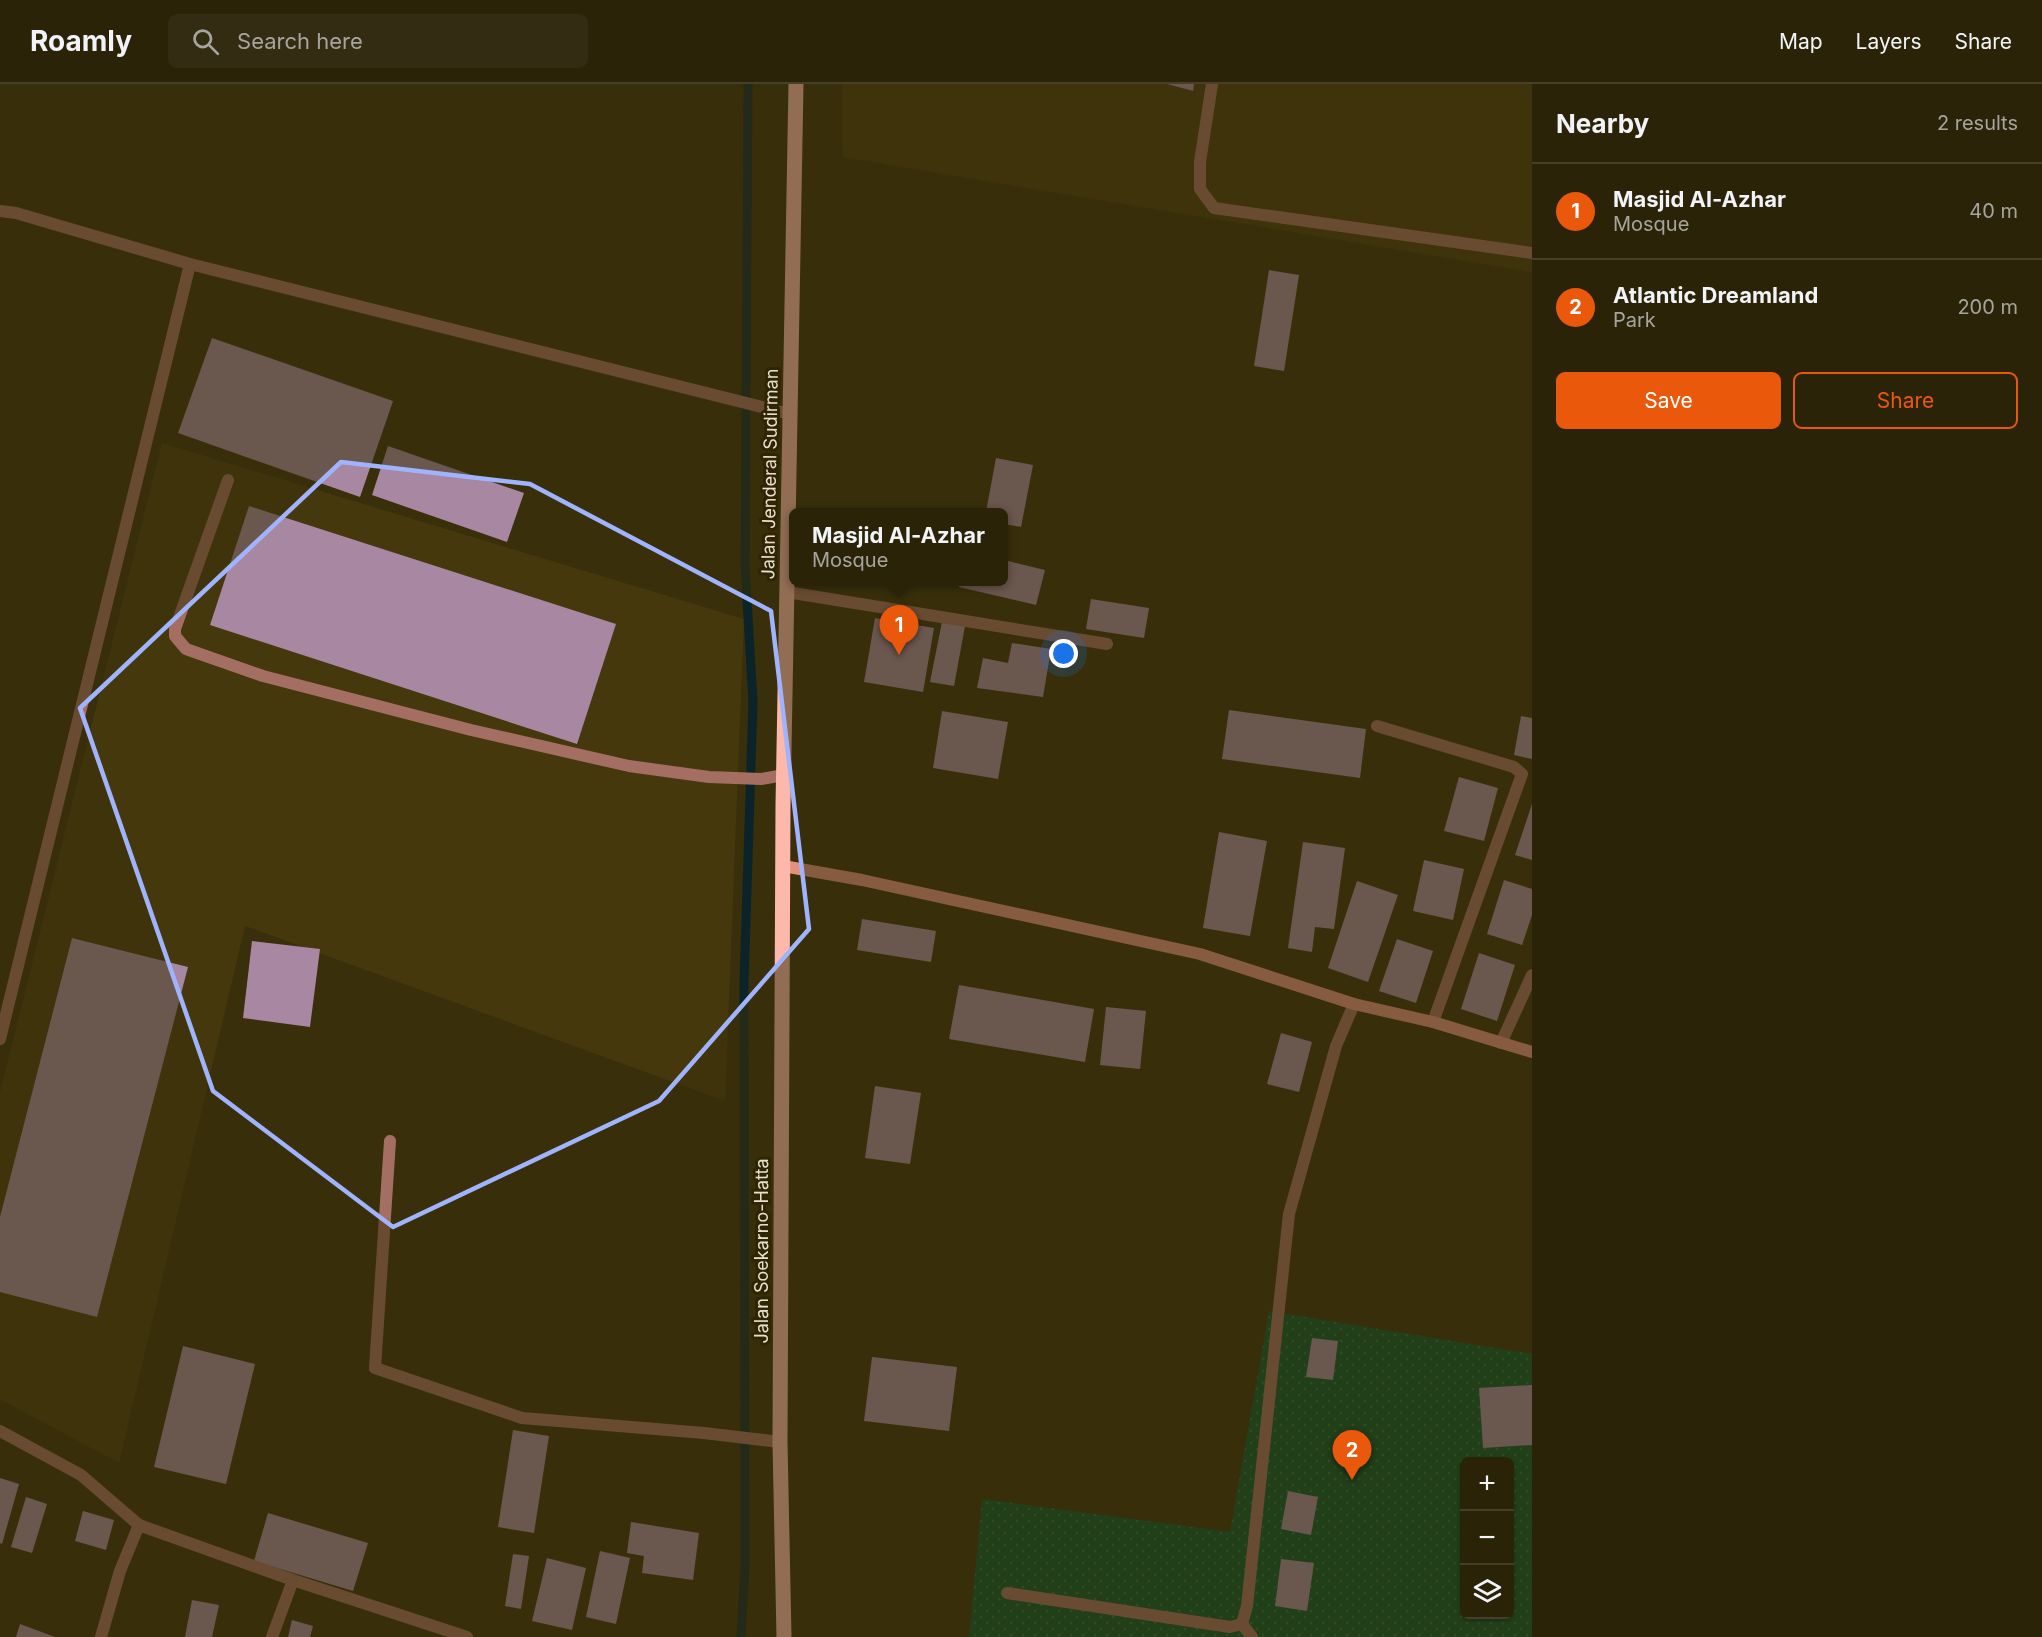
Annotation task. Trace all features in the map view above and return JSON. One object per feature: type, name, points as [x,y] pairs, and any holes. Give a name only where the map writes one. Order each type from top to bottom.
[{"type":"main road","name":"Jalan Jenderal Sudirman","points":[[783,866],[788,592],[784,412],[796,84]]},
{"type":"main road","name":"Jalan Soekarno-Hatta","points":[[783,866],[780,1442],[784,1637]]},
{"type":"street","points":[[1212,84],[1200,162],[1200,189],[1214,208],[1532,253]]},
{"type":"street","points":[[0,211],[16,213],[190,264],[784,412]]},
{"type":"street","points":[[0,1039],[190,264]]},
{"type":"street","points":[[228,480],[175,629],[175,636],[186,649],[263,676],[471,730],[629,766],[709,777],[761,779],[784,775]]},
{"type":"street","points":[[788,592],[1107,645]]},
{"type":"street","points":[[1377,726],[1514,767],[1522,774],[1433,1022]]},
{"type":"street","points":[[783,866],[862,880],[1200,954],[1354,1004],[1433,1022],[1532,1052]]},
{"type":"street","points":[[1501,1042],[1532,975]]},
{"type":"street","points":[[1252,1637],[1242,1624],[1251,1570],[1289,1214],[1336,1046],[1354,1004]]},
{"type":"street","points":[[390,1141],[375,1368],[522,1418],[704,1432],[780,1442]]},
{"type":"street","points":[[0,1431],[81,1475],[139,1525],[451,1634],[467,1637]]},
{"type":"street","points":[[101,1637],[120,1571],[139,1525]]},
{"type":"street","points":[[273,1637],[293,1580]]},
{"type":"street","points":[[1007,1593],[1230,1627],[1242,1624]]},
{"type":"highlighted area","points":[[341,462],[530,484],[771,611],[809,929],[659,1101],[393,1227],[213,1091],[80,708]]},
{"type":"shaded area","points":[[842,84],[1532,84],[1532,272],[843,157]]},
{"type":"shaded area","points":[[162,443],[744,619],[725,1101],[245,926],[119,1463],[0,1399],[0,1093]]},
{"type":"green space","points":[[1269,1311],[1532,1354],[1532,1637],[969,1637],[982,1499],[1230,1532]]},
{"type":"building","points":[[1167,84],[1194,84],[1193,91]]},
{"type":"building","points":[[1269,270],[1299,275],[1284,371],[1254,366]]},
{"type":"building","points":[[212,338],[393,401],[360,497],[178,433]]},
{"type":"building","points":[[388,446],[524,493],[507,542],[372,495]]},
{"type":"building","points":[[996,458],[1033,465],[1021,527],[1008,525],[1008,508],[987,508]]},
{"type":"building","points":[[249,506],[616,624],[577,744],[210,625]]},
{"type":"building","points":[[1008,561],[1045,570],[1036,605],[959,587],[1008,586]]},
{"type":"building","points":[[1091,599],[1149,608],[1144,638],[1086,629]]},
{"type":"building","points":[[875,618],[934,628],[923,692],[864,682]]},
{"type":"building","points":[[942,622],[965,626],[954,686],[930,682]]},
{"type":"building","points":[[1012,643],[1051,649],[1043,697],[977,688],[983,658],[1008,663]]},
{"type":"building","points":[[1229,710],[1366,729],[1360,778],[1222,759]]},
{"type":"building","points":[[942,711],[1008,722],[998,779],[933,768]]},
{"type":"building","points":[[1521,716],[1532,718],[1532,759],[1514,755]]},
{"type":"building","points":[[1459,777],[1498,788],[1484,841],[1444,831]]},
{"type":"building","points":[[1532,804],[1532,860],[1515,855]]},
{"type":"building","points":[[1219,832],[1267,841],[1250,936],[1203,928]]},
{"type":"building","points":[[1303,842],[1345,848],[1334,929],[1315,927],[1312,952],[1288,948]]},
{"type":"building","points":[[1424,860],[1464,869],[1453,920],[1413,911]]},
{"type":"building","points":[[1504,880],[1532,889],[1532,915],[1522,945],[1487,934]]},
{"type":"building","points":[[1357,881],[1398,895],[1368,982],[1328,968]]},
{"type":"building","points":[[862,919],[936,931],[931,962],[857,950]]},
{"type":"building","points":[[72,938],[188,967],[97,1317],[0,1292],[0,1217]]},
{"type":"building","points":[[1397,939],[1433,951],[1416,1003],[1379,991]]},
{"type":"building","points":[[252,941],[320,949],[310,1027],[243,1018]]},
{"type":"building","points":[[1479,953],[1515,965],[1497,1021],[1461,1009]]},
{"type":"building","points":[[959,985],[1094,1009],[1085,1062],[949,1039]]},
{"type":"building","points":[[1106,1007],[1146,1011],[1140,1069],[1100,1065]]},
{"type":"building","points":[[1281,1033],[1312,1042],[1299,1092],[1267,1084]]},
{"type":"building","points":[[875,1086],[921,1093],[910,1164],[865,1158]]},
{"type":"building","points":[[1312,1338],[1338,1341],[1333,1380],[1306,1377]]},
{"type":"building","points":[[183,1346],[255,1364],[226,1484],[154,1467]]},
{"type":"building","points":[[872,1357],[957,1367],[949,1431],[864,1421]]},
{"type":"building","points":[[1532,1385],[1532,1445],[1483,1448],[1479,1388]]},
{"type":"building","points":[[513,1430],[549,1436],[534,1533],[498,1527]]},
{"type":"building","points":[[0,1478],[19,1484],[2,1544],[0,1543]]},
{"type":"building","points":[[1288,1491],[1318,1497],[1311,1535],[1281,1529]]},
{"type":"building","points":[[26,1497],[47,1504],[32,1553],[11,1547]]},
{"type":"building","points":[[83,1511],[114,1520],[106,1550],[75,1541]]},
{"type":"building","points":[[268,1513],[368,1543],[353,1591],[254,1561]]},
{"type":"building","points":[[631,1522],[699,1533],[693,1580],[642,1573],[644,1556],[627,1553]]},
{"type":"building","points":[[600,1551],[630,1558],[616,1624],[586,1617]]},
{"type":"building","points":[[513,1554],[529,1556],[521,1609],[505,1606]]},
{"type":"building","points":[[547,1558],[586,1568],[572,1630],[532,1621]]},
{"type":"building","points":[[1281,1559],[1314,1563],[1307,1611],[1275,1606]]},
{"type":"building","points":[[192,1600],[219,1605],[212,1637],[185,1637]]},
{"type":"building","points":[[292,1620],[313,1626],[310,1637],[288,1637]]},
{"type":"building","points":[[20,1624],[55,1637],[16,1637]]},
{"type":"waterway","points":[[741,1637],[745,1566],[744,982],[753,702],[745,565],[748,84]]},
{"type":"place","name":"Masjid Al-Azhar","points":[[899,655]]},
{"type":"place","name":"Atlantic Dreamland","points":[[1352,1480]]}]
